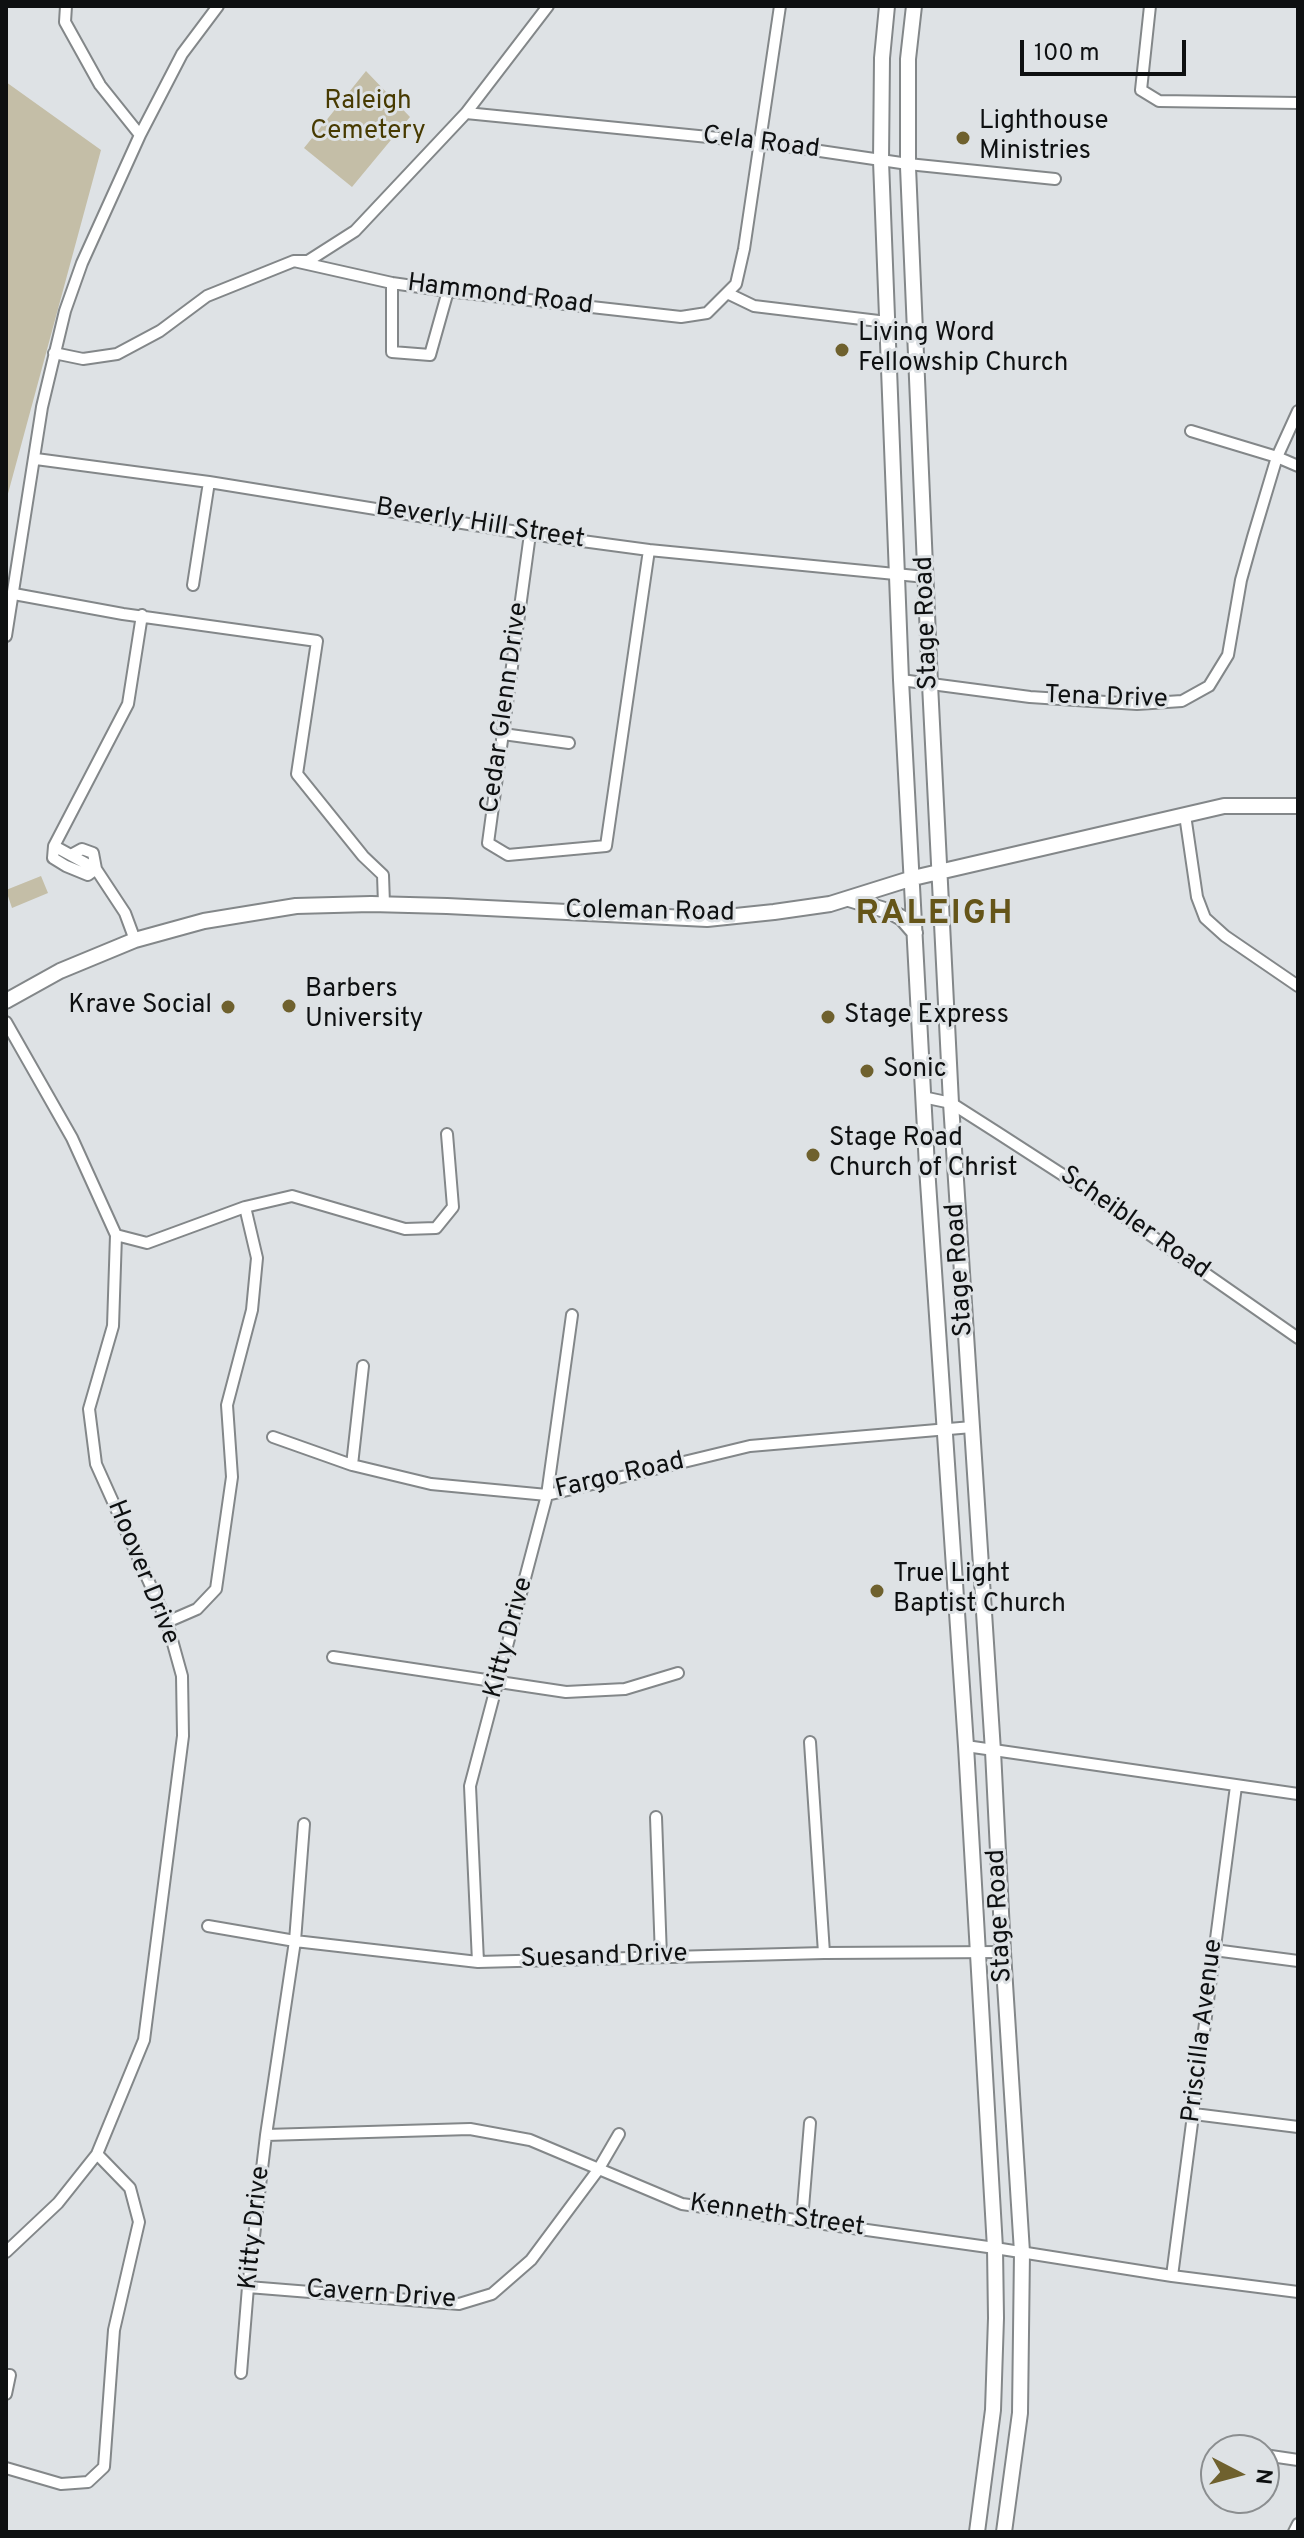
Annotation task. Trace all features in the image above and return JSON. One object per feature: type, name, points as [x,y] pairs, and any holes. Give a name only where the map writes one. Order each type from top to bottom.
[{"type":"main road","name":"Stage Road","points":[[887,6],[882,58],[881,161],[901,680],[923,1097],[995,2248],[993,2410],[977,2532]]},
{"type":"main road","name":"Stage Road","points":[[914,6],[908,59],[908,164],[930,684],[951,1103],[1022,2252],[1020,2413],[1004,2532]]},
{"type":"main road","name":"Coleman Road","points":[[6,1001],[60,971],[135,940],[204,921],[296,906],[384,904],[707,919],[774,912],[848,898],[941,871],[1224,806],[1298,806]]},
{"type":"main road","points":[[848,898],[891,912],[902,918],[915,933]]},
{"type":"street","points":[[66,6],[65,22],[100,85],[140,135]]},
{"type":"street","points":[[6,636],[42,407],[54,353],[82,263],[140,135],[182,54],[218,6]]},
{"type":"street","points":[[54,353],[83,359],[117,354],[160,331],[207,296],[294,261],[308,261],[355,231],[466,113],[548,6]]},
{"type":"street","points":[[780,6],[744,249],[736,284],[727,293],[754,306],[887,322]]},
{"type":"street","points":[[1150,6],[1141,90],[1159,101],[1298,103]]},
{"type":"street","name":"Cela Road","points":[[466,113],[759,142],[881,161],[1055,179]]},
{"type":"street","name":"Hammond Road","points":[[294,261],[392,283],[681,317],[707,313],[727,293]]},
{"type":"street","points":[[392,283],[392,352],[430,355],[448,291]]},
{"type":"street","name":"Tena Drive","points":[[901,680],[1030,697],[1137,704],[1182,701],[1209,686],[1228,655],[1241,580],[1277,457],[1298,411]]},
{"type":"street","points":[[1191,431],[1298,466]]},
{"type":"street","name":"Beverly Hill Street","points":[[36,459],[209,482],[649,550],[926,577]]},
{"type":"street","points":[[193,585],[209,482]]},
{"type":"street","name":"Cedar Glenn Drive","points":[[530,534],[488,843],[508,855],[606,846],[649,550]]},
{"type":"street","points":[[14,594],[123,614],[317,641],[297,774],[363,856],[383,875],[384,904]]},
{"type":"street","points":[[96,869],[88,875],[66,866],[53,858],[54,846],[128,704],[142,615]]},
{"type":"street","points":[[503,734],[569,743]]},
{"type":"street","points":[[1185,815],[1197,897],[1205,918],[1225,936],[1298,986]]},
{"type":"street","points":[[54,846],[71,855],[82,849],[93,853],[96,869],[125,913],[135,940]]},
{"type":"street","name":"Hoover Drive","points":[[6,1022],[72,1138],[116,1235],[113,1326],[89,1409],[94,1450],[96,1464],[167,1622],[182,1676],[183,1736],[144,2040],[97,2154],[58,2203],[6,2252]]},
{"type":"street","name":"Scheibler Road","points":[[923,1097],[951,1103],[1080,1186],[1298,1338]]},
{"type":"street","points":[[116,1235],[147,1243],[245,1207],[292,1196],[405,1229],[436,1228],[453,1207],[447,1134]]},
{"type":"street","points":[[167,1622],[197,1609],[216,1589],[232,1477],[227,1405],[252,1310],[257,1258],[245,1207]]},
{"type":"street","name":"Kitty Drive","points":[[478,1962],[470,1786],[547,1495],[572,1315]]},
{"type":"street","points":[[352,1465],[363,1366]]},
{"type":"street","name":"Fargo Road","points":[[273,1437],[352,1465],[431,1484],[547,1495],[750,1446],[972,1427]]},
{"type":"street","points":[[333,1657],[566,1692],[625,1689],[678,1673]]},
{"type":"street","points":[[810,1742],[824,1953]]},
{"type":"street","points":[[966,1746],[1298,1794]]},
{"type":"street","name":"Priscilla Avenue","points":[[1172,2276],[1236,1786]]},
{"type":"street","points":[[656,1817],[661,1957]]},
{"type":"street","name":"Kitty Drive","points":[[241,2373],[266,2135],[295,1941],[304,1824]]},
{"type":"street","name":"Suesand Drive","points":[[208,1926],[295,1941],[478,1962],[824,1953],[1003,1952]]},
{"type":"street","points":[[1214,1950],[1298,1961]]},
{"type":"street","points":[[1194,2114],[1298,2127]]},
{"type":"street","points":[[802,2220],[810,2123]]},
{"type":"street","name":"Kenneth Street","points":[[266,2135],[470,2129],[530,2140],[682,2204],[1298,2292]]},
{"type":"street","name":"Cavern Drive","points":[[248,2287],[459,2304],[492,2294],[531,2260],[598,2170],[619,2134]]},
{"type":"street","points":[[6,2468],[61,2484],[88,2482],[104,2467],[114,2330],[139,2222],[130,2188],[97,2154]]},
{"type":"street","points":[[6,2375],[10,2375],[6,2394]]},
{"type":"street","points":[[1294,2532],[1298,2524]]},
{"type":"green space","name":"Raleigh Cemetery","points":[[366,71],[410,117],[352,187],[304,148]]},
{"type":"green space","points":[[6,82],[101,150],[6,501]]},
{"type":"green space","points":[[41,876],[48,893],[12,908],[6,890]]},
{"type":"place","name":"Lighthouse Ministries","points":[[963,138]]},
{"type":"place","name":"Living Word Fellowship Church","points":[[842,350]]},
{"type":"place","name":"Barbers University","points":[[289,1006]]},
{"type":"place","name":"Krave Social","points":[[228,1007]]},
{"type":"place","name":"Stage Express","points":[[828,1017]]},
{"type":"place","name":"Sonic","points":[[867,1071]]},
{"type":"place","name":"Stage Road Church of Christ","points":[[813,1155]]},
{"type":"place","name":"True Light Baptist Church","points":[[877,1591]]},
{"type":"district","name":"RALEIGH","points":[[935,916]]}]
